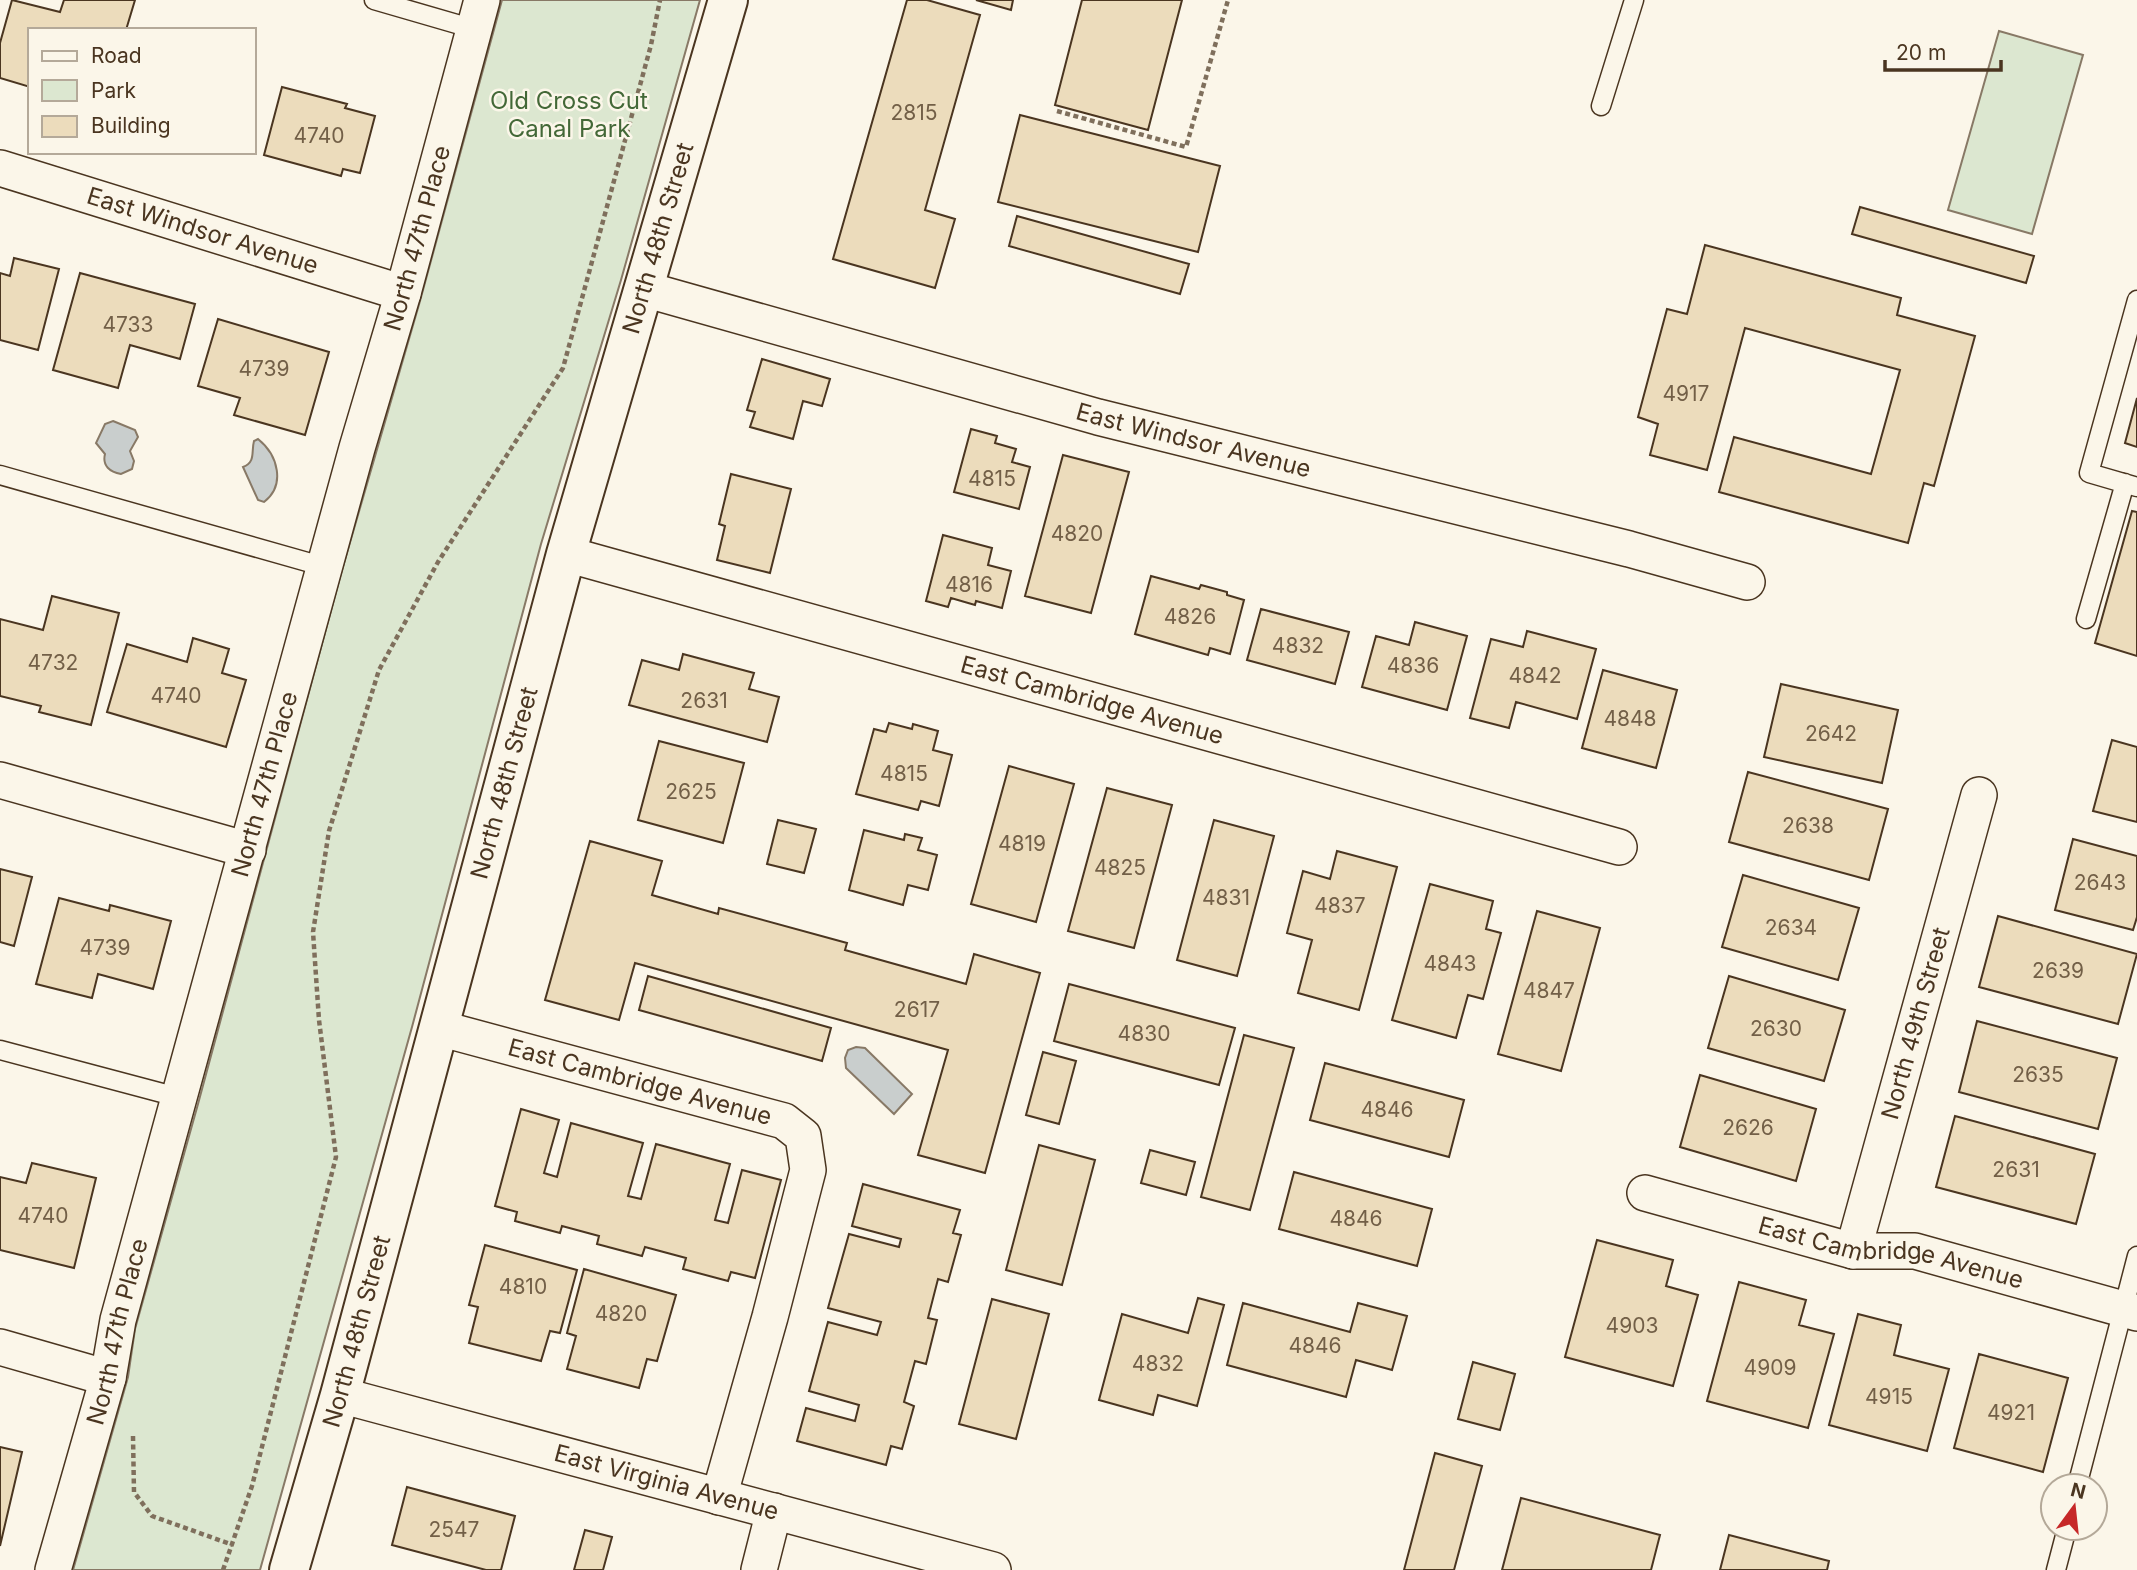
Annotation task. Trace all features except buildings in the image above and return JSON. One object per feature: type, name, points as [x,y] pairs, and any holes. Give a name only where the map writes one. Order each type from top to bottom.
[{"type":"street","name":"North 48th Street","points":[[289,1570],[340,1395],[566,554],[728,0]]},
{"type":"street","name":"North 47th Place","points":[[53,1570],[108,1378],[118,1320],[478,14]]},
{"type":"street","name":"East Windsor Avenue","points":[[0,168],[403,293]]},
{"type":"street","name":"East Windsor Avenue","points":[[644,289],[1098,417],[1629,549],[1748,582]]},
{"type":"street","name":"East Cambridge Avenue","points":[[566,554],[1619,847]]},
{"type":"street","points":[[0,780],[248,850]]},
{"type":"street","name":"North 49th Street","points":[[1853,1251],[1979,795]]},
{"type":"street","name":"East Cambridge Avenue","points":[[439,1028],[784,1122],[803,1136],[808,1170],[719,1497]]},
{"type":"street","name":"East Cambridge Avenue","points":[[1645,1193],[1853,1251],[1915,1251],[2129,1311]]},
{"type":"street","points":[[0,1347],[108,1378]]},
{"type":"street","name":"East Virginia Avenue","points":[[340,1395],[993,1570]]},
{"type":"street","points":[[759,1570],[774,1511]]},
{"type":"lane","points":[[373,0],[478,14]]},
{"type":"lane","points":[[1601,106],[1634,0]]},
{"type":"lane","points":[[2086,619],[2131,485],[2089,473],[2137,300]]},
{"type":"lane","points":[[0,475],[325,567]]},
{"type":"lane","points":[[0,1050],[181,1098]]},
{"type":"lane","points":[[2081,1472],[2129,1311],[2137,1256]]},
{"type":"lane","points":[[2056,1570],[2063,1542]]},
{"type":"path","points":[[223,1570],[252,1486],[336,1157],[319,1020],[313,932],[330,831],[379,670],[438,562],[563,368],[651,44],[660,0]]},
{"type":"path","points":[[1057,111],[1186,147],[1228,0]]},
{"type":"path","points":[[133,1432],[134,1492],[152,1516],[233,1545]]},
{"type":"green space","name":"Old Cross Cut Canal Park","points":[[502,0],[700,0],[621,280],[541,544],[412,1027],[260,1570],[73,1570],[128,1377],[135,1329],[340,577],[420,301]]},
{"type":"green space","points":[[1999,31],[2083,55],[2032,234],[1948,210]]},
{"type":"shaded area","points":[[113,421],[135,430],[138,437],[130,451],[134,461],[132,469],[121,474],[108,468],[105,454],[96,443],[105,424]]},
{"type":"shaded area","points":[[258,439],[270,453],[277,470],[275,487],[264,502],[258,500],[243,467],[250,462],[254,441]]},
{"type":"shaded area","points":[[865,1048],[912,1094],[894,1114],[846,1068],[848,1050]]}]
